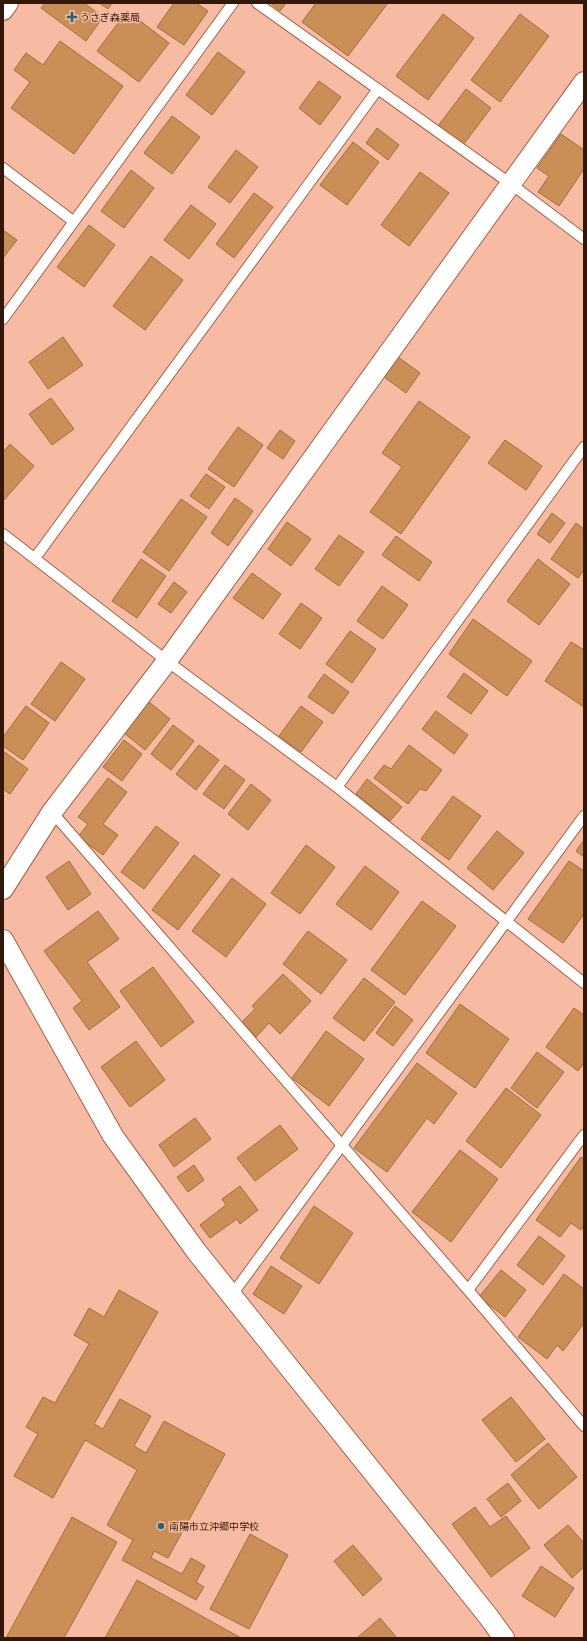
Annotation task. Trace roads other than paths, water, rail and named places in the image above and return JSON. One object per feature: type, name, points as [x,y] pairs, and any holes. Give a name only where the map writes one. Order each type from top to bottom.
[{"type":"street","points":[[3,10],[8,3]]},
{"type":"street","points":[[3,889],[52,812],[168,661],[584,82]]},
{"type":"street","points":[[3,940],[113,1136],[196,1251],[231,1296],[488,1616],[504,1638]]},
{"type":"lane","points":[[3,318],[232,3]]},
{"type":"lane","points":[[257,3],[510,184],[584,239]]},
{"type":"lane","points":[[35,558],[378,89]]},
{"type":"lane","points":[[3,168],[73,220]]},
{"type":"lane","points":[[337,787],[584,447]]},
{"type":"lane","points":[[3,534],[168,661],[337,787],[584,982]]},
{"type":"lane","points":[[52,812],[468,1290],[584,1426]]},
{"type":"lane","points":[[231,1296],[584,816]]},
{"type":"lane","points":[[468,1290],[584,1135]]},
{"type":"place","name":"うさぎ森薬局","points":[[72,17]]},
{"type":"place","name":"南陽市立沖郷中学校","points":[[161,1526]]}]
